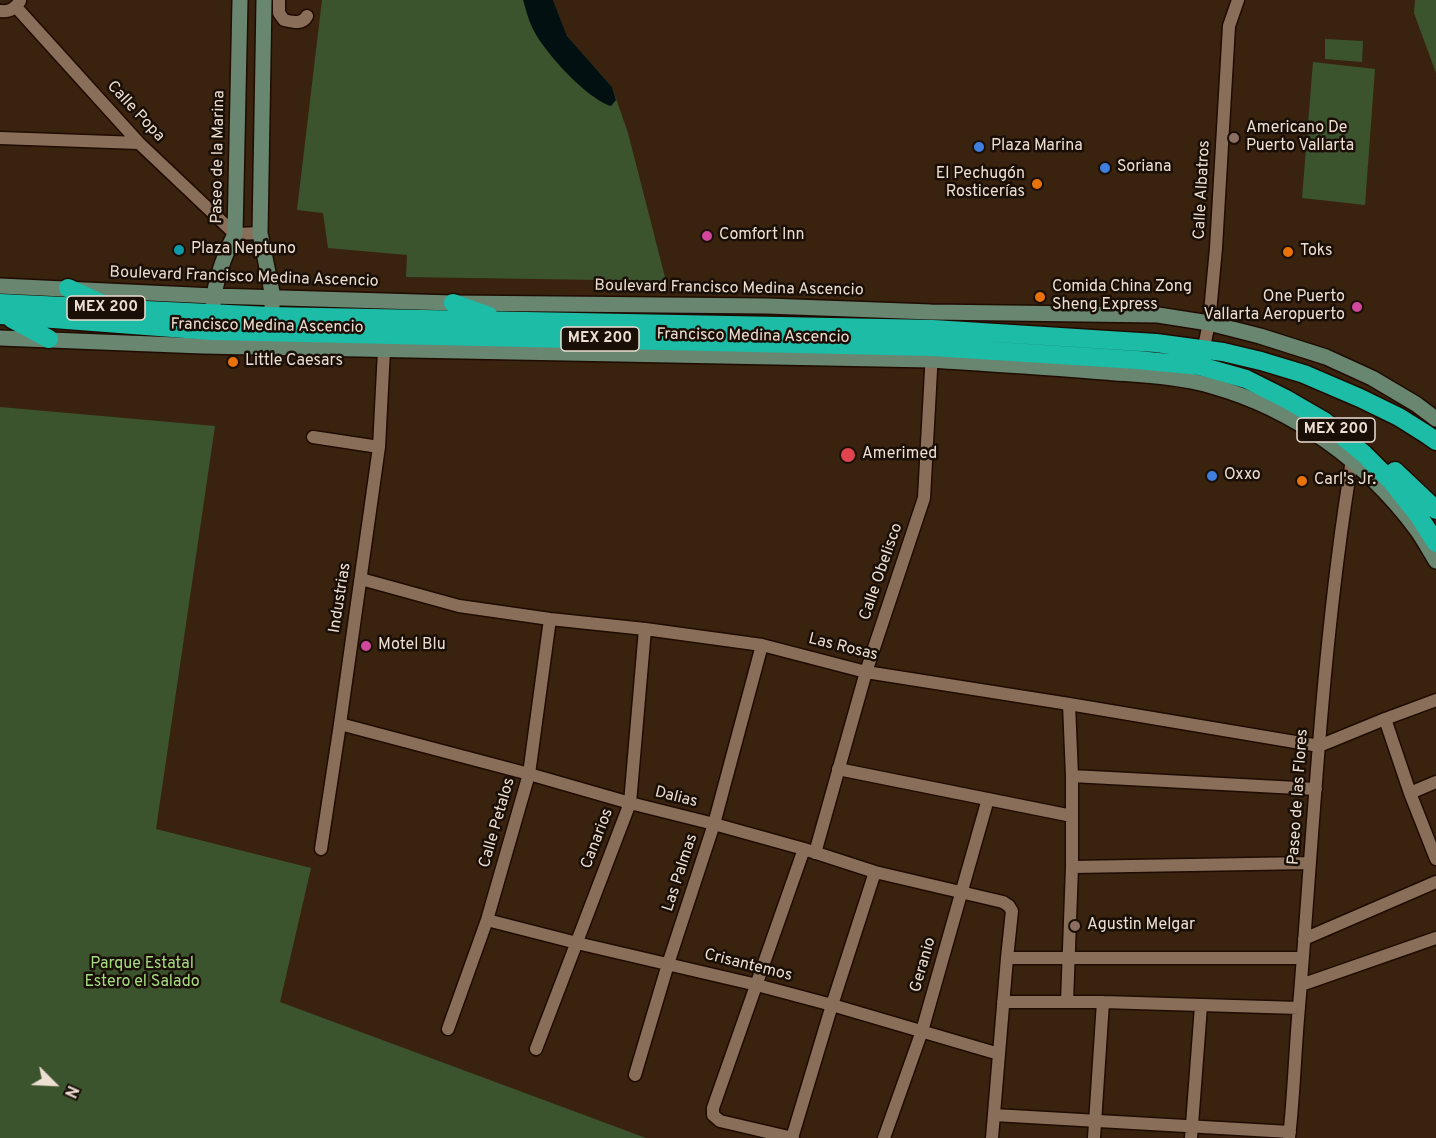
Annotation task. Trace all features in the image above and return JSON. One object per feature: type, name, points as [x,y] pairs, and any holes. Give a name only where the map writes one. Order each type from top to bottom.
[{"type":"highway","points":[[68,288],[113,308]]},
{"type":"highway","points":[[453,303],[505,322]]},
{"type":"highway","name":"Francisco Medina Ascencio","points":[[2,311],[113,308],[269,332],[932,346],[1156,343],[1200,366],[1246,379],[1324,421],[1358,457],[1391,481],[1436,543]]},
{"type":"highway","name":"Francisco Medina Ascencio","points":[[2,311],[212,322]]},
{"type":"highway","points":[[2,311],[49,339]]},
{"type":"highway","name":"Francisco Medina Ascencio","points":[[269,332],[505,322],[932,346]]},
{"type":"highway","name":"Francisco Medina Ascencio","points":[[1200,366],[1223,352],[1304,374],[1399,417],[1436,441]]},
{"type":"highway","points":[[1358,457],[1393,470],[1436,510]]},
{"type":"main road","name":"Paseo de la Marina","points":[[212,322],[225,255],[235,234],[240,0]]},
{"type":"main road","points":[[264,0],[260,233],[273,297],[269,332]]},
{"type":"main road","name":"Boulevard Francisco Medina Ascencio","points":[[0,285],[68,288],[212,322],[273,297],[453,303],[767,306],[931,312],[1158,315],[1209,323],[1326,357],[1372,378],[1436,418]]},
{"type":"main road","name":"Francisco Medina Ascencio","points":[[0,338],[49,339],[212,322],[384,350],[932,346],[1044,367],[1134,374],[1200,366]]},
{"type":"main road","name":"Francisco Medina Ascencio","points":[[1358,457],[1416,530],[1436,561]]},
{"type":"street","points":[[279,0],[279,14],[284,20],[300,23],[307,16]]},
{"type":"street","name":"Calle Albatros","points":[[1200,366],[1209,323],[1216,248],[1229,26],[1238,0]]},
{"type":"street","name":"Calle Popa","points":[[0,11],[6,12],[18,4],[139,142],[235,234]]},
{"type":"street","points":[[0,138],[139,142]]},
{"type":"street","points":[[235,234],[260,233]]},
{"type":"street","name":"Calle Obelisco","points":[[792,1138],[720,1121],[713,1115],[713,1108],[838,769],[866,672],[924,498],[932,346]]},
{"type":"street","name":"Industrias","points":[[321,849],[379,447],[384,350]]},
{"type":"street","points":[[313,437],[379,447]]},
{"type":"street","name":"Paseo de las Flores","points":[[1289,1135],[1332,598],[1343,517],[1358,457]]},
{"type":"street","name":"Las Rosas","points":[[361,579],[459,606],[762,645],[866,672],[1319,746]]},
{"type":"street","name":"Calle Petalos","points":[[448,1029],[487,920],[529,774],[550,619]]},
{"type":"street","name":"Canarios","points":[[536,1049],[630,803],[645,629]]},
{"type":"street","name":"Las Palmas","points":[[635,1075],[668,964],[714,824],[762,645]]},
{"type":"street","points":[[1319,746],[1436,700]]},
{"type":"street","points":[[1067,1002],[1072,867],[1069,704]]},
{"type":"street","points":[[1385,719],[1410,793],[1436,859]]},
{"type":"street","name":"Dalias","points":[[340,724],[714,824],[875,872],[1004,902],[1012,911],[1007,958]]},
{"type":"street","points":[[838,769],[1072,816]]},
{"type":"street","points":[[1072,776],[1316,789]]},
{"type":"street","points":[[1410,793],[1436,782]]},
{"type":"street","name":"Geranio","points":[[884,1138],[922,1032],[988,799]]},
{"type":"street","points":[[1072,867],[1310,863]]},
{"type":"street","points":[[792,1138],[875,872]]},
{"type":"street","points":[[1304,939],[1436,882]]},
{"type":"street","name":"Crisantemos","points":[[487,920],[757,985],[999,1054]]},
{"type":"street","points":[[1301,985],[1436,938]]},
{"type":"street","points":[[992,1138],[1007,958],[1303,958]]},
{"type":"street","points":[[1003,1002],[1103,1002],[1299,1008]]},
{"type":"street","points":[[1094,1138],[1103,1002]]},
{"type":"street","points":[[1191,1132],[1201,1006]]},
{"type":"street","points":[[994,1115],[1096,1121],[1191,1132],[1289,1135]]},
{"type":"green space","points":[[322,0],[553,0],[567,36],[612,87],[628,133],[666,281],[406,277],[407,255],[328,248],[323,213],[297,210]]},
{"type":"green space","points":[[1415,0],[1436,0],[1436,73],[1414,13]]},
{"type":"green space","points":[[1325,39],[1363,41],[1362,62],[1325,59]]},
{"type":"green space","points":[[1313,62],[1375,69],[1365,205],[1302,198]]},
{"type":"green space","name":"Parque Estatal Estero el Salado","points":[[0,407],[215,426],[156,829],[311,868],[280,1002],[646,1138],[0,1138]]},
{"type":"shaded area","points":[[523,0],[553,0],[567,36],[612,87],[616,100],[611,106],[601,102],[578,84],[545,48],[532,27]]},
{"type":"place","name":"Americano De Puerto Vallarta","points":[[1234,138]]},
{"type":"place","name":"Plaza Marina","points":[[979,147]]},
{"type":"place","name":"Soriana","points":[[1105,168]]},
{"type":"place","name":"El Pechugón Rosticerías","points":[[1037,184]]},
{"type":"place","name":"Comfort Inn","points":[[707,236]]},
{"type":"place","name":"Plaza Neptuno","points":[[179,250]]},
{"type":"place","name":"Toks","points":[[1288,252]]},
{"type":"place","name":"Comida China Zong Sheng Express","points":[[1040,297]]},
{"type":"place","name":"One Puerto Vallarta Aeropuerto","points":[[1357,307]]},
{"type":"place","name":"Little Caesars","points":[[233,362]]},
{"type":"place","name":"Amerimed","points":[[848,455]]},
{"type":"place","name":"Oxxo","points":[[1212,476]]},
{"type":"place","name":"Carl's Jr.","points":[[1302,481]]},
{"type":"place","name":"Motel Blu","points":[[366,646]]},
{"type":"place","name":"Agustin Melgar","points":[[1075,926]]}]
